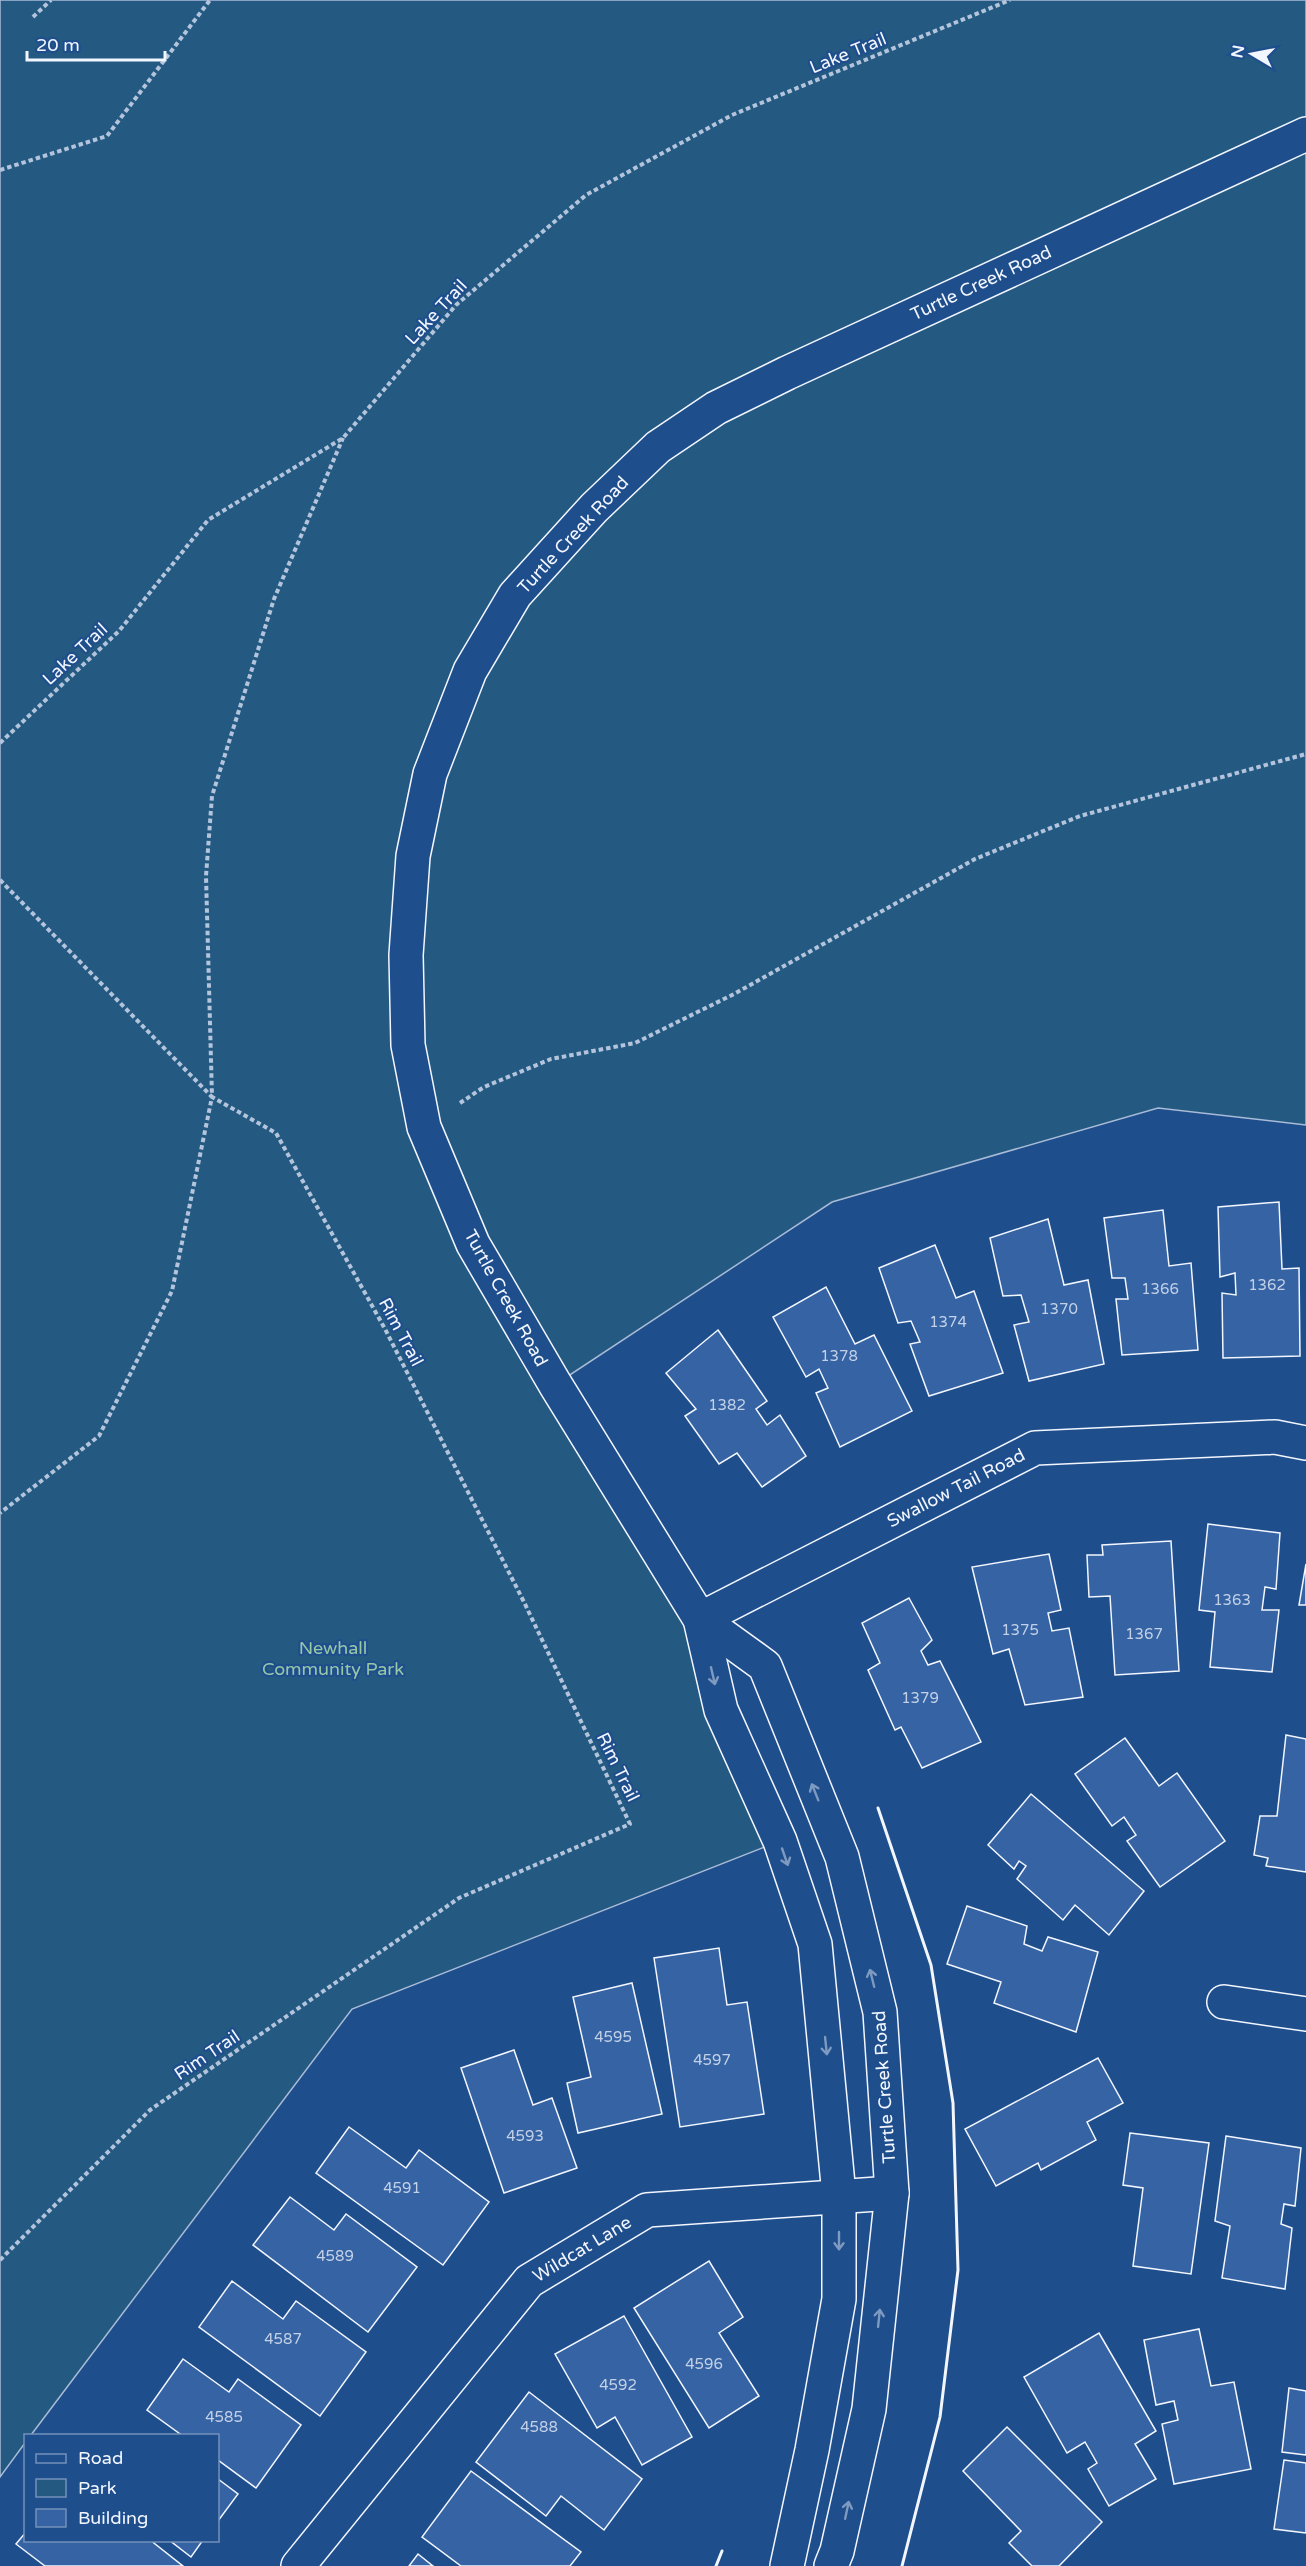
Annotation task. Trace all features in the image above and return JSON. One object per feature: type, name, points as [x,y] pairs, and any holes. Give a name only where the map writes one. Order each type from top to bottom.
[{"type":"street","name":"Turtle Creek Road","points":[[788,2566],[813,2450],[839,2299],[839,2195],[815,1944],[780,1841],[721,1710],[700,1619],[555,1384],[473,1244],[424,1127],[408,1045],[406,955],[413,856],[430,774],[470,670],[516,595],[594,508],[658,447],[716,408],[787,373],[1306,134]]},
{"type":"street","name":"Swallow Tail Road","points":[[700,1619],[1035,1448],[1275,1437],[1306,1443]]},
{"type":"street","name":"Turtle Creek Road","points":[[700,1619],[765,1666],[842,1857],[880,2012],[892,2193],[869,2409],[837,2551],[831,2566]]},
{"type":"street","points":[[1224,2001],[1306,2014]]},
{"type":"street","name":"Wildcat Lane","points":[[298,2566],[529,2281],[647,2210],[892,2193]]},
{"type":"path","points":[[33,17],[51,0]]},
{"type":"path","points":[[0,170],[107,136],[210,0]]},
{"type":"path","name":"Lake Trail","points":[[0,743],[119,631],[208,519],[343,438],[456,305],[586,195],[732,115],[1010,0]]},
{"type":"path","points":[[0,1513],[99,1436],[172,1291],[212,1097],[206,876],[212,796],[274,599],[343,438]]},
{"type":"path","points":[[424,1127],[484,1087],[551,1059],[635,1043],[734,994],[985,855],[1080,816],[1306,753]]},
{"type":"path","points":[[0,880],[212,1097]]},
{"type":"path","name":"Rim Trail","points":[[0,2260],[150,2110],[459,1898],[630,1824],[524,1602],[396,1350],[276,1133],[212,1097]]},
{"type":"green space","name":"Newhall Community Park","points":[[0,0],[1306,0],[1306,1125],[1158,1108],[832,1202],[556,1384],[700,1619],[780,1841],[352,2009],[32,2434],[24,2434],[24,2444],[0,2477]]},
{"type":"building","points":[[1279,1202],[1282,1269],[1299,1268],[1300,1356],[1223,1358],[1222,1293],[1236,1295],[1235,1273],[1220,1277],[1218,1207]]},
{"type":"building","points":[[1163,1210],[1169,1266],[1191,1263],[1198,1350],[1122,1355],[1116,1299],[1128,1299],[1125,1278],[1112,1278],[1104,1218]]},
{"type":"building","points":[[1048,1219],[1064,1285],[1088,1280],[1104,1364],[1029,1381],[1014,1325],[1029,1322],[1021,1295],[1003,1296],[990,1238]]},
{"type":"building","points":[[935,1245],[956,1298],[974,1291],[1003,1373],[929,1396],[910,1344],[920,1342],[911,1321],[898,1323],[879,1268]]},
{"type":"building","points":[[826,1287],[855,1344],[874,1335],[912,1411],[840,1447],[816,1393],[828,1388],[819,1369],[806,1377],[773,1317]]},
{"type":"building","points":[[718,1330],[767,1401],[756,1409],[767,1425],[780,1415],[806,1456],[762,1487],[737,1453],[719,1464],[685,1416],[696,1409],[666,1373]]},
{"type":"building","points":[[1208,1524],[1280,1533],[1276,1589],[1265,1587],[1262,1610],[1279,1610],[1272,1672],[1210,1667],[1215,1612],[1199,1610]]},
{"type":"building","points":[[1171,1541],[1179,1671],[1115,1675],[1110,1596],[1089,1597],[1087,1555],[1103,1555],[1102,1545]]},
{"type":"building","points":[[1049,1554],[1061,1610],[1048,1613],[1052,1631],[1069,1628],[1083,1697],[1025,1705],[1009,1649],[993,1654],[972,1567]]},
{"type":"building","points":[[1306,1564],[1306,1605],[1299,1605]]},
{"type":"building","points":[[909,1598],[932,1640],[921,1651],[928,1665],[940,1661],[981,1742],[922,1768],[901,1727],[895,1730],[868,1670],[880,1663],[862,1623]]},
{"type":"building","points":[[1286,1735],[1306,1739],[1306,1872],[1266,1866],[1268,1858],[1254,1855],[1260,1816],[1277,1816]]},
{"type":"building","points":[[1125,1738],[1159,1786],[1177,1773],[1225,1841],[1160,1887],[1127,1841],[1136,1835],[1124,1817],[1112,1826],[1075,1774]]},
{"type":"building","points":[[1031,1794],[1144,1891],[1109,1935],[1075,1905],[1063,1920],[1017,1879],[1026,1866],[1019,1861],[1014,1869],[988,1845]]},
{"type":"building","points":[[967,1906],[1027,1926],[1024,1944],[1042,1951],[1048,1937],[1098,1952],[1076,2032],[994,2003],[1001,1982],[947,1964]]},
{"type":"building","points":[[719,1948],[727,2005],[747,2002],[764,2114],[680,2127],[654,1958]]},
{"type":"building","points":[[632,1983],[662,2114],[578,2133],[567,2083],[591,2077],[573,1997]]},
{"type":"building","points":[[514,2050],[533,2105],[552,2098],[577,2168],[504,2193],[461,2068]]},
{"type":"building","points":[[1098,2058],[1123,2103],[1087,2122],[1096,2140],[1041,2170],[1038,2163],[996,2186],[965,2129]]},
{"type":"building","points":[[349,2127],[406,2168],[419,2150],[489,2202],[443,2265],[316,2173]]},
{"type":"building","points":[[1130,2133],[1209,2143],[1191,2274],[1133,2266],[1143,2188],[1123,2185]]},
{"type":"building","points":[[1226,2136],[1301,2148],[1295,2206],[1284,2204],[1281,2224],[1292,2228],[1285,2289],[1222,2278],[1230,2226],[1215,2221]]},
{"type":"building","points":[[290,2197],[334,2230],[346,2214],[417,2267],[368,2332],[253,2245]]},
{"type":"building","points":[[709,2261],[743,2317],[719,2333],[759,2396],[709,2428],[634,2308]]},
{"type":"building","points":[[232,2281],[283,2319],[296,2301],[366,2352],[320,2416],[199,2327]]},
{"type":"building","points":[[624,2316],[692,2437],[642,2465],[615,2417],[597,2428],[555,2354]]},
{"type":"building","points":[[1199,2329],[1211,2386],[1234,2382],[1251,2469],[1174,2484],[1162,2424],[1178,2420],[1174,2401],[1156,2405],[1144,2340]]},
{"type":"building","points":[[1099,2333],[1156,2431],[1135,2444],[1156,2479],[1109,2506],[1088,2469],[1097,2463],[1085,2442],[1067,2453],[1024,2377]]},
{"type":"building","points":[[183,2359],[229,2392],[238,2379],[301,2425],[256,2488],[219,2461],[219,2434],[180,2434],[147,2410]]},
{"type":"building","points":[[1289,2388],[1306,2391],[1306,2455],[1282,2452]]},
{"type":"building","points":[[529,2392],[642,2479],[604,2530],[561,2496],[546,2516],[476,2462]]},
{"type":"building","points":[[1007,2427],[1102,2522],[1059,2566],[1032,2566],[1009,2543],[1021,2531],[963,2471]]},
{"type":"building","points":[[1284,2460],[1306,2463],[1306,2533],[1274,2529]]},
{"type":"building","points":[[471,2471],[581,2552],[570,2566],[461,2566],[422,2537]]},
{"type":"building","points":[[219,2480],[238,2494],[219,2520]]},
{"type":"building","points":[[24,2534],[24,2542],[153,2542],[183,2566],[45,2566],[16,2544]]},
{"type":"building","points":[[172,2542],[202,2542],[191,2557]]},
{"type":"building","points":[[418,2554],[433,2566],[409,2566]]},
{"type":"wall","points":[[878,1808],[931,1965],[953,2103],[958,2270],[940,2417],[902,2566]]},
{"type":"wall","points":[[716,2566],[722,2551]]}]
